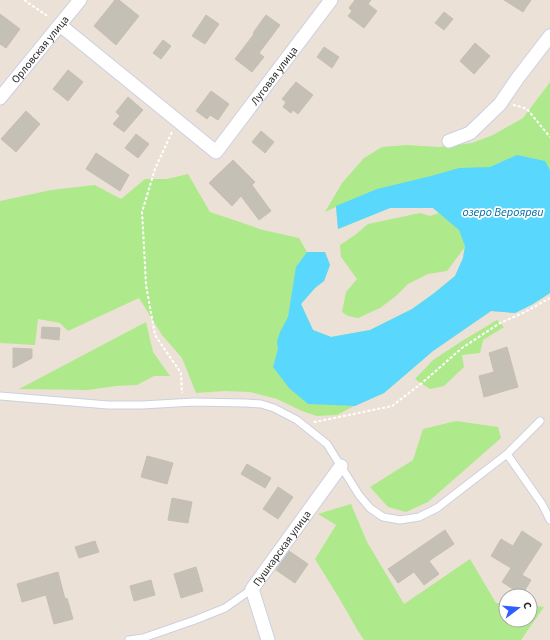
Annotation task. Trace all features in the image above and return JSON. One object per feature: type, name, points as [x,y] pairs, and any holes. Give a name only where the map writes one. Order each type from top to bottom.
[{"type":"street","name":"Орловская улица","points":[[0,98],[80,0]]},
{"type":"street","name":"Луговая улица","points":[[178,120],[216,152],[331,0]]},
{"type":"street","points":[[60,25],[178,120]]},
{"type":"street","points":[[449,141],[470,133],[500,104],[550,36]]},
{"type":"street","name":"Пушкарская улица","points":[[268,640],[252,589],[341,466]]},
{"type":"lane","points":[[0,396],[142,405],[182,403],[246,403],[261,404],[274,408],[297,420],[327,444],[359,495],[370,508],[383,517],[400,520],[419,517],[437,508],[507,454],[540,421]]},
{"type":"lane","points":[[507,454],[542,504],[550,520]]},
{"type":"lane","points":[[129,640],[143,638],[224,608],[252,589]]},
{"type":"path","points":[[24,0],[60,25]]},
{"type":"path","points":[[527,109],[550,137]]},
{"type":"path","points":[[178,120],[155,169],[142,212],[146,285],[156,335],[181,373],[182,403]]},
{"type":"path","points":[[309,419],[315,422],[392,406],[422,383],[462,348],[500,323],[526,312],[550,298]]},
{"type":"green space","points":[[550,82],[550,293],[515,313],[491,311],[433,351],[384,393],[337,415],[317,416],[302,411],[277,399],[250,392],[224,391],[196,393],[182,358],[162,335],[139,298],[68,331],[60,323],[38,319],[35,345],[0,343],[0,201],[51,190],[95,185],[121,199],[145,179],[167,179],[188,174],[210,212],[263,230],[299,238],[307,252],[325,252],[330,265],[324,281],[315,288],[301,304],[313,330],[331,337],[370,330],[412,309],[455,276],[463,258],[465,247],[447,271],[428,274],[408,284],[396,296],[380,308],[358,318],[348,316],[342,312],[346,292],[357,279],[341,257],[340,245],[368,224],[420,213],[430,216],[439,213],[433,208],[390,208],[338,229],[336,207],[325,212],[342,183],[364,158],[382,147],[406,145],[439,147],[472,143],[493,135],[523,118]]},
{"type":"green space","points":[[497,320],[504,327],[483,340],[480,353],[462,355],[464,367],[444,386],[430,389],[415,379],[433,360]]},
{"type":"green space","points":[[146,322],[153,352],[170,376],[154,376],[137,385],[88,390],[19,389]]},
{"type":"green space","points":[[456,421],[498,427],[501,438],[428,502],[406,512],[388,507],[370,487],[413,460],[423,429]]},
{"type":"green space","points":[[351,504],[367,542],[404,604],[470,559],[496,603],[498,603],[498,628],[529,628],[521,640],[364,640],[315,559],[336,525],[318,514]]},
{"type":"green space","points":[[538,606],[544,607],[538,616]]},
{"type":"water","name":"озеро Вероярви","points":[[517,155],[545,161],[550,170],[550,293],[515,313],[491,311],[433,351],[384,393],[355,406],[308,404],[289,388],[273,367],[278,349],[277,342],[280,332],[288,317],[296,267],[307,252],[325,252],[330,265],[324,281],[315,288],[301,304],[313,330],[331,337],[370,330],[412,309],[455,276],[463,258],[465,246],[459,230],[433,208],[390,208],[338,229],[336,206],[377,189],[459,168],[490,167]]},
{"type":"building","points":[[115,0],[119,0],[139,16],[116,45],[94,26]]},
{"type":"building","points":[[355,0],[371,0],[368,4],[377,11],[364,28],[348,16],[352,11],[349,8]]},
{"type":"building","points":[[504,0],[531,0],[523,12]]},
{"type":"building","points":[[444,12],[453,19],[444,30],[435,23]]},
{"type":"building","points":[[0,14],[20,29],[6,48],[0,44]]},
{"type":"building","points":[[206,15],[219,24],[205,44],[192,36]]},
{"type":"building","points":[[266,15],[280,25],[259,53],[264,57],[252,72],[235,59]]},
{"type":"building","points":[[163,40],[171,46],[161,59],[153,53]]},
{"type":"building","points":[[475,43],[490,56],[474,74],[460,61]]},
{"type":"building","points":[[324,47],[339,57],[332,68],[317,57]]},
{"type":"building","points":[[68,70],[83,82],[68,101],[53,89]]},
{"type":"building","points":[[296,82],[313,95],[298,114],[293,110],[291,113],[283,107],[286,102],[282,99]]},
{"type":"building","points":[[211,91],[229,104],[218,120],[210,115],[207,119],[196,111]]},
{"type":"building","points":[[128,97],[143,110],[124,132],[113,124],[120,116],[116,112]]},
{"type":"building","points":[[26,111],[40,124],[16,152],[1,139]]},
{"type":"building","points":[[261,131],[274,142],[265,153],[252,142]]},
{"type":"building","points":[[136,134],[149,144],[138,158],[125,148]]},
{"type":"building","points":[[96,153],[129,175],[120,191],[86,169]]},
{"type":"building","points":[[233,160],[255,182],[252,185],[271,211],[259,220],[241,196],[232,206],[209,183]]},
{"type":"building","points":[[42,327],[60,328],[59,340],[41,338]]},
{"type":"building","points":[[507,347],[518,387],[484,397],[479,376],[494,372],[489,353]]},
{"type":"building","points":[[13,348],[32,349],[32,358],[13,368]]},
{"type":"building","points":[[147,456],[173,463],[167,484],[141,477]]},
{"type":"building","points":[[247,464],[271,478],[265,488],[241,474]]},
{"type":"building","points":[[278,487],[293,497],[278,519],[263,509]]},
{"type":"building","points":[[172,498],[192,502],[188,523],[168,520]]},
{"type":"building","points":[[445,530],[454,544],[429,561],[439,574],[424,585],[414,572],[398,583],[388,569]]},
{"type":"building","points":[[522,531],[542,544],[522,575],[531,580],[526,588],[511,588],[502,582],[511,568],[491,556],[501,539],[513,546]]},
{"type":"building","points":[[95,541],[99,552],[79,558],[75,547]]},
{"type":"building","points":[[289,551],[308,564],[295,583],[276,570]]},
{"type":"building","points":[[196,567],[203,591],[181,598],[174,574]]},
{"type":"building","points":[[58,572],[65,599],[67,598],[73,619],[54,624],[46,595],[22,602],[17,584]]},
{"type":"building","points":[[151,580],[155,595],[134,601],[130,586]]}]
